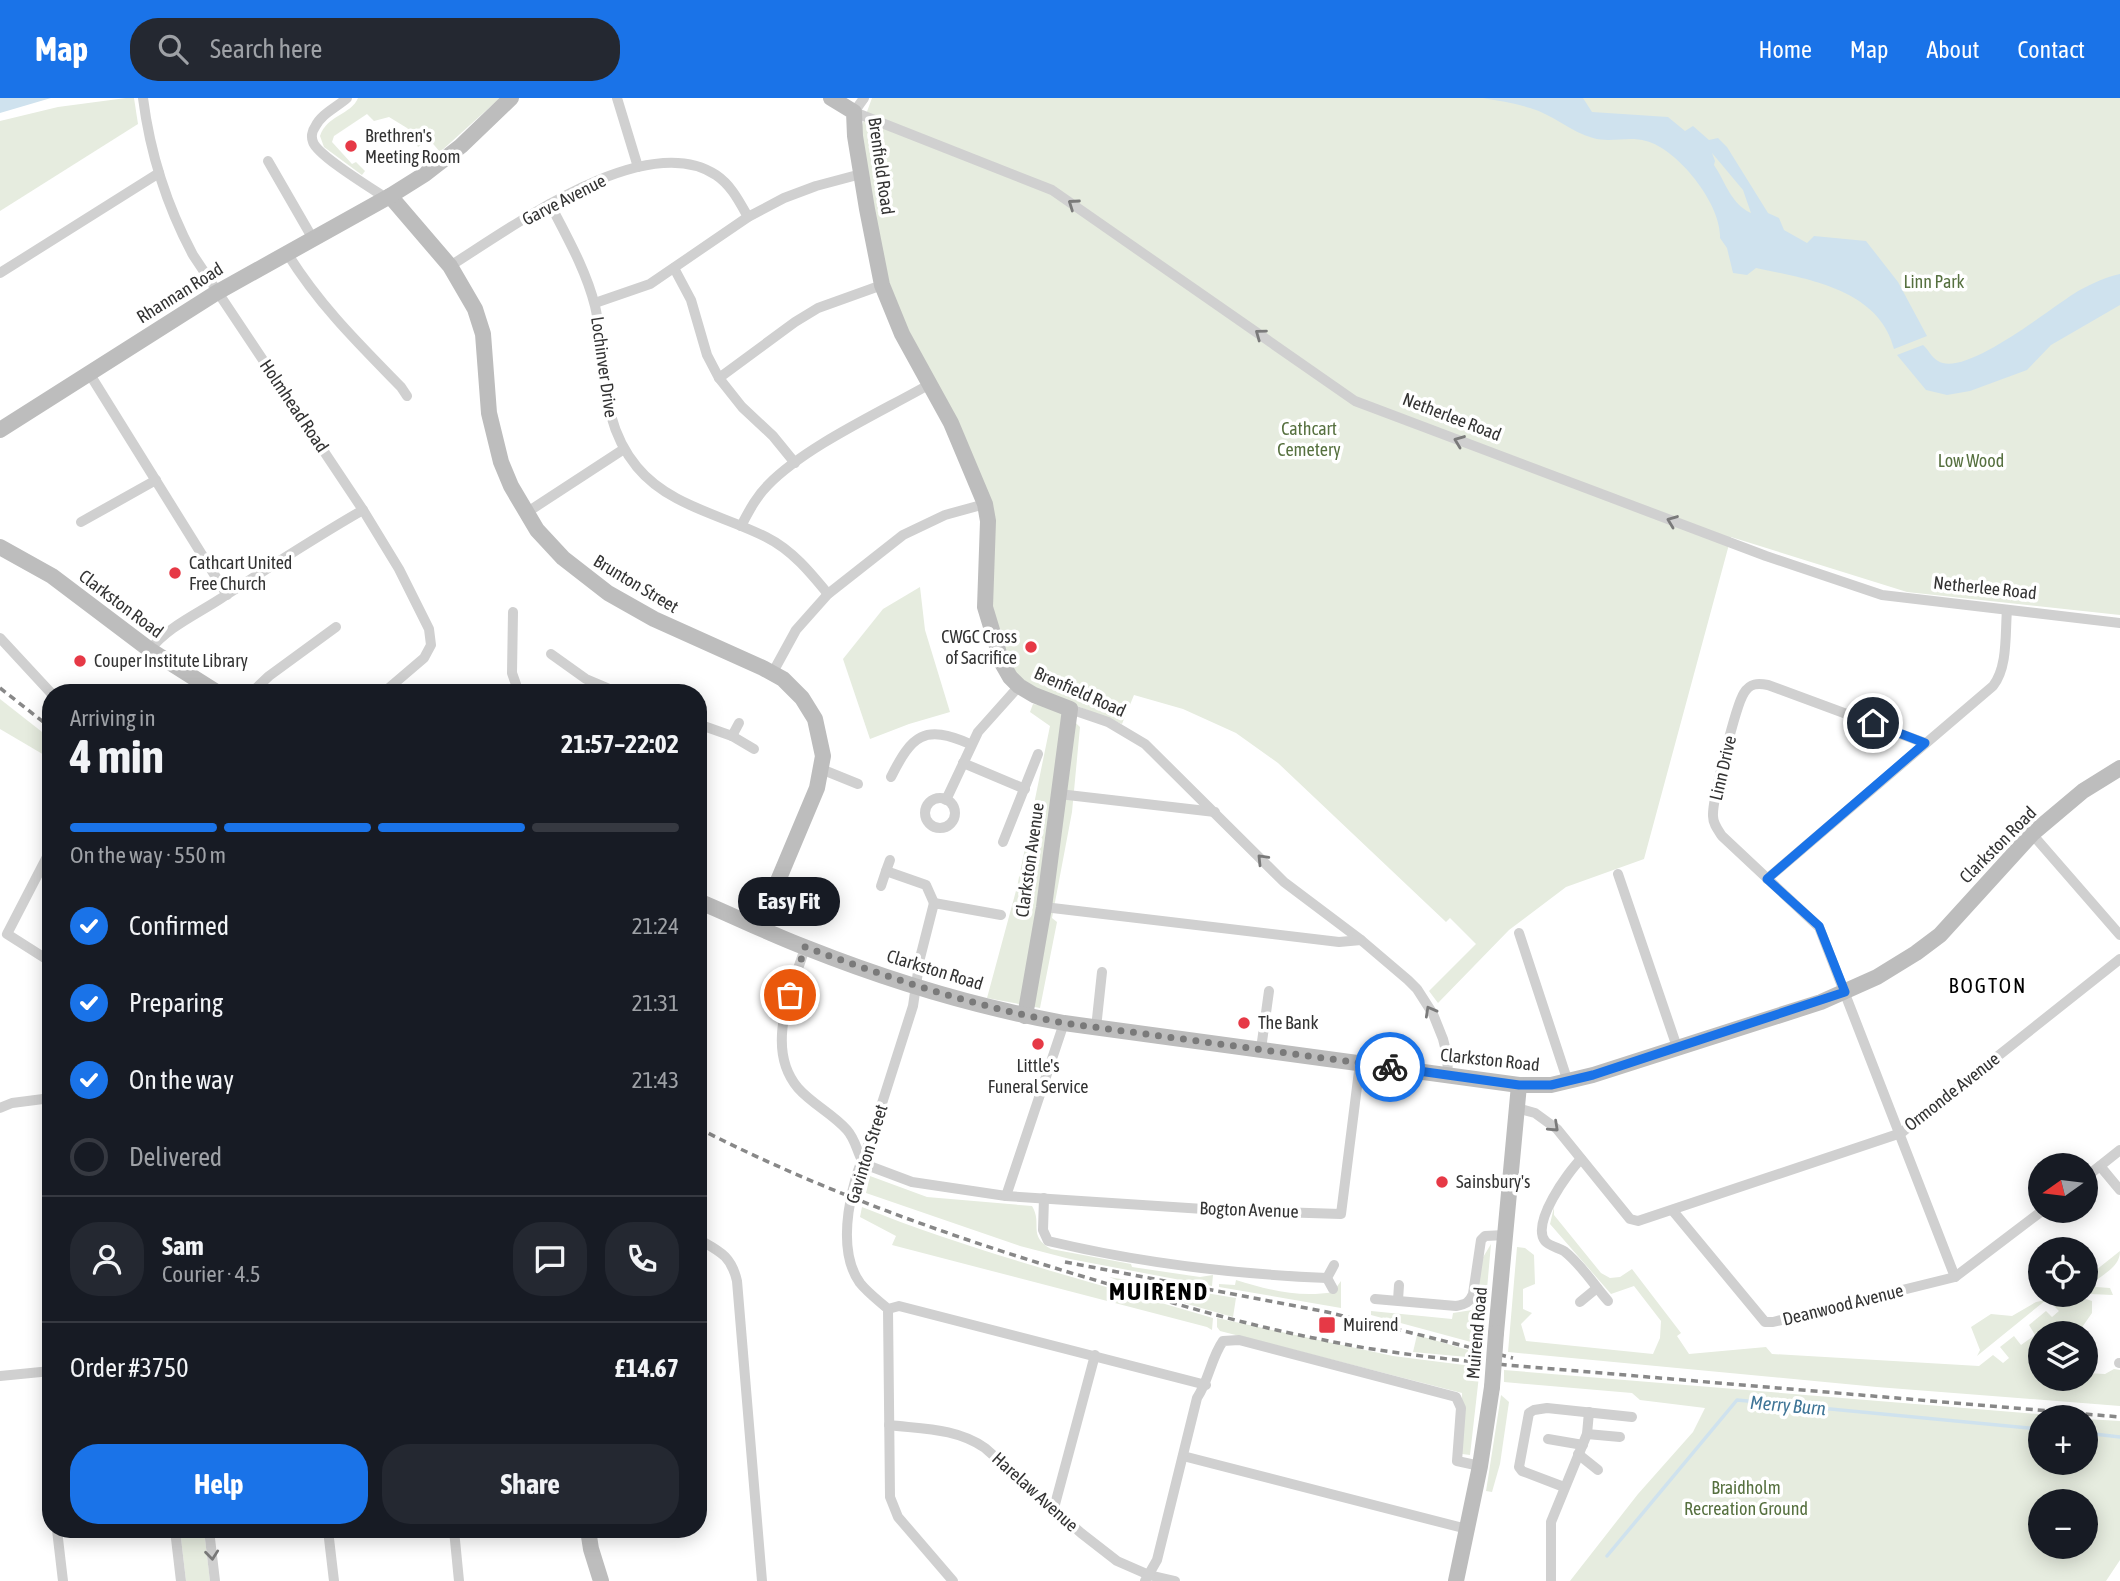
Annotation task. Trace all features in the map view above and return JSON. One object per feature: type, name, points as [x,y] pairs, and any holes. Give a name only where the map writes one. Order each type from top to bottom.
[{"type":"street","name":"Holmhead Road","points":[[143,98],[149,138],[178,226],[216,293],[363,510],[399,569],[431,637],[431,645],[424,658],[394,684]]},
{"type":"street","points":[[347,98],[321,118],[311,136],[313,144],[330,159],[388,197],[444,161],[512,98]]},
{"type":"street","points":[[617,98],[638,167]]},
{"type":"street","name":"Netherlee Road","points":[[831,98],[854,111],[1052,190],[1355,401],[1736,545],[1882,595],[2120,622]]},
{"type":"street","points":[[854,111],[864,98]]},
{"type":"street","name":"Brenfield Road","points":[[854,111],[861,174],[882,285],[902,334],[951,423],[985,504],[988,521],[985,607],[1002,663],[1019,687],[1108,722],[1145,744],[1284,882],[1361,940],[1417,989],[1433,1014],[1443,1040],[1448,1075]]},
{"type":"street","points":[[268,161],[313,239]]},
{"type":"street","name":"Garve Avenue","points":[[450,266],[550,204],[596,181],[638,167],[676,161],[706,169],[726,183],[748,217]]},
{"type":"street","points":[[0,273],[159,173]]},
{"type":"street","points":[[594,303],[636,290],[674,268],[748,217],[784,198],[861,174]]},
{"type":"street","name":"Rhannan Road","points":[[0,430],[216,293],[388,197]]},
{"type":"street","name":"Brunton Street","points":[[388,197],[450,266],[480,320],[492,429],[506,474],[526,513],[563,558],[608,593],[683,633],[773,672],[793,688],[810,708],[821,743],[821,769],[808,811],[759,926]]},
{"type":"street","name":"Lochinver Drive","points":[[550,204],[573,248],[594,303],[607,408],[624,449],[642,472],[660,488],[783,547],[799,560],[828,594]]},
{"type":"street","points":[[287,253],[302,277],[346,333],[407,396]]},
{"type":"street","points":[[674,268],[691,300],[707,355],[719,378],[742,407],[773,436],[794,463]]},
{"type":"street","points":[[719,378],[806,315],[834,301],[882,285]]},
{"type":"street","points":[[89,373],[227,594]]},
{"type":"street","points":[[741,526],[762,492],[794,463],[930,384]]},
{"type":"street","points":[[526,513],[624,449]]},
{"type":"street","points":[[81,522],[156,480]]},
{"type":"street","points":[[773,672],[796,629],[828,594],[902,536],[945,515],[985,504]]},
{"type":"street","points":[[150,650],[158,640],[227,594],[363,510]]},
{"type":"street","name":"Clarkston Road","points":[[0,547],[52,576],[150,650],[204,684]]},
{"type":"street","points":[[1767,879],[1998,680],[2003,659],[2007,610]]},
{"type":"street","points":[[513,612],[512,673],[516,684]]},
{"type":"street","points":[[261,684],[336,627]]},
{"type":"street","points":[[0,638],[43,684]]},
{"type":"street","points":[[551,654],[586,679],[598,684]]},
{"type":"street","name":"Linn Drive","points":[[1925,743],[1768,685],[1750,685],[1744,692],[1733,724],[1713,818],[1722,836],[1819,926],[1955,1277]]},
{"type":"street","points":[[946,800],[970,744],[1019,687]]},
{"type":"street","name":"Clarkston Avenue","points":[[1025,1016],[1044,907],[1070,709]]},
{"type":"street","points":[[732,736],[739,723]]},
{"type":"street","points":[[707,727],[732,736],[754,749]]},
{"type":"street","points":[[891,777],[908,746],[923,736],[947,736],[970,744]]},
{"type":"street","points":[[1003,842],[1038,754]]},
{"type":"street","points":[[962,763],[1025,789]]},
{"type":"street","name":"Clarkston Road","points":[[707,905],[805,947],[916,987],[1025,1016],[1519,1085],[1551,1085],[1568,1082],[1845,992],[1885,973],[1940,935],[2032,834],[2083,791],[2120,768]]},
{"type":"street","points":[[821,769],[858,784]]},
{"type":"street","points":[[1059,794],[1215,812]]},
{"type":"street","points":[[2032,834],[2120,935]]},
{"type":"street","points":[[881,886],[888,865],[926,885],[934,903],[1001,915]]},
{"type":"street","points":[[42,866],[6,934],[42,956]]},
{"type":"street","points":[[1618,874],[1677,1047]]},
{"type":"street","name":"Gavinton Street","points":[[888,1309],[860,1283],[848,1255],[848,1217],[861,1160],[870,1141],[900,1048],[934,903]]},
{"type":"street","points":[[1044,907],[1339,942],[1361,940]]},
{"type":"street","points":[[1519,933],[1568,1082]]},
{"type":"street","points":[[805,947],[783,1018],[783,1053],[795,1085],[811,1102],[847,1129],[861,1160]]},
{"type":"street","name":"Ormonde Avenue","points":[[1581,1159],[1630,1219],[1638,1222],[1901,1133],[2120,958]]},
{"type":"street","points":[[1096,1028],[1102,972]]},
{"type":"street","points":[[1261,1049],[1269,992]]},
{"type":"street","points":[[1006,1196],[1064,1023]]},
{"type":"street","name":"Bogton Avenue","points":[[861,1160],[869,1167],[912,1182],[1006,1196],[1219,1210],[1341,1214],[1360,1063]]},
{"type":"street","name":"Muirend Road","points":[[1456,1581],[1480,1466],[1492,1387],[1519,1085]]},
{"type":"street","points":[[1,1107],[42,1100]]},
{"type":"street","points":[[1517,1108],[1548,1120],[1581,1159],[1572,1168],[1546,1211],[1542,1222],[1542,1235],[1547,1243],[1573,1259],[1608,1301]]},
{"type":"street","points":[[2120,1150],[2100,1166],[2120,1190]]},
{"type":"street","points":[[1044,1198],[1043,1230],[1048,1241],[1146,1262],[1272,1276],[1327,1278]]},
{"type":"street","name":"Deanwood Avenue","points":[[1673,1211],[1765,1322],[1955,1277],[2028,1222]]},
{"type":"street","points":[[1374,1299],[1456,1306],[1470,1301],[1481,1241],[1485,1236],[1505,1235]]},
{"type":"street","points":[[707,1244],[720,1251],[732,1263],[737,1281],[762,1581]]},
{"type":"street","points":[[1327,1278],[1334,1265]]},
{"type":"street","points":[[1327,1278],[1333,1289]]},
{"type":"street","points":[[1398,1300],[1399,1285]]},
{"type":"street","points":[[1580,1302],[1597,1288]]},
{"type":"street","points":[[953,1581],[906,1528],[893,1507],[889,1486],[888,1309],[893,1306],[904,1307],[1206,1385]]},
{"type":"street","points":[[1147,1578],[1157,1560],[1197,1398],[1206,1385],[1217,1350],[1223,1341],[1238,1340],[1447,1393],[1455,1397],[1461,1408],[1457,1461],[1480,1466]]},
{"type":"street","points":[[1055,1508],[1095,1355]]},
{"type":"street","points":[[0,1376],[42,1372]]},
{"type":"street","points":[[1564,1487],[1542,1476],[1522,1471],[1519,1467],[1529,1413],[1547,1408],[1632,1417]]},
{"type":"street","points":[[1551,1581],[1551,1521],[1583,1444],[1590,1412]]},
{"type":"street","name":"Harelaw Avenue","points":[[889,1425],[958,1433],[972,1439],[1117,1561],[1147,1578],[1175,1581]]},
{"type":"street","points":[[1549,1439],[1583,1444],[1620,1437]]},
{"type":"street","points":[[1583,1444],[1598,1470]]},
{"type":"street","points":[[1183,1456],[1467,1529]]},
{"type":"street","points":[[58,1538],[63,1581]]},
{"type":"street","points":[[176,1538],[181,1581]]},
{"type":"street","points":[[210,1538],[215,1581]]},
{"type":"street","points":[[329,1538],[334,1581]]},
{"type":"street","points":[[455,1538],[459,1581]]},
{"type":"street","points":[[589,1538],[601,1581]]},
{"type":"green space","points":[[134,98],[138,124],[0,211],[0,121],[58,107]]},
{"type":"green space","points":[[358,98],[500,98],[440,152],[429,139],[418,147],[407,128],[389,117],[374,121],[367,114],[334,136],[332,142],[352,164],[356,162],[365,171],[362,175],[324,147],[320,136],[333,119],[355,104]]},
{"type":"green space","name":"Cathcart Cemetery","points":[[872,98],[2120,98],[2120,615],[1907,592],[1731,537],[1644,859],[1566,887],[1509,930],[1438,1003],[1429,991],[1476,944],[1450,918],[1446,922],[1278,763],[1236,733],[1183,709],[1134,695],[1122,724],[1040,691],[1015,674],[1004,653],[991,599],[995,533],[907,330],[884,269],[861,128]]},
{"type":"green space","points":[[920,587],[925,630],[950,712],[870,739],[843,659],[883,609]]},
{"type":"green space","points":[[0,699],[42,732],[42,754],[0,729]]},
{"type":"green space","points":[[1033,704],[1061,709],[1080,727],[1072,812],[1052,918],[1057,922],[1040,1008],[987,998],[1017,887],[1050,726],[1030,712]]},
{"type":"green space","points":[[870,1176],[927,1197],[1032,1206],[1039,1239],[1051,1249],[1131,1264],[1132,1267],[1200,1277],[1213,1275],[1212,1286],[1070,1259],[1020,1246],[866,1193]]},
{"type":"green space","points":[[862,1207],[992,1253],[1213,1318],[1212,1330],[892,1245],[896,1236],[860,1217]]},
{"type":"green space","points":[[1554,1207],[1554,1215],[1601,1273],[1610,1278],[1620,1277],[1632,1269],[1681,1333],[1677,1336],[1689,1354],[1766,1347],[1772,1354],[1979,1366],[1993,1355],[2003,1363],[2009,1358],[2000,1347],[2014,1336],[2021,1345],[2028,1340],[2028,1391],[2098,1391],[2098,1374],[2105,1374],[2114,1369],[2120,1370],[2120,1406],[1877,1387],[1508,1352],[1517,1247],[1525,1248],[1534,1255],[1535,1284],[1523,1289],[1523,1309],[1532,1313],[1521,1324],[1526,1341],[1653,1354],[1660,1338],[1661,1321],[1634,1286],[1611,1294],[1550,1224]]},
{"type":"green space","points":[[1491,1244],[1482,1345],[1371,1315],[1371,1311],[1452,1319],[1453,1313],[1472,1310],[1479,1264]]},
{"type":"green space","points":[[2120,1251],[2114,1266],[2098,1279],[2098,1268]]},
{"type":"green space","points":[[1109,1277],[1236,1298],[1233,1317],[1152,1294]]},
{"type":"green space","points":[[1236,1280],[1272,1290],[1308,1294],[1333,1292],[1341,1281],[1341,1308],[1219,1287],[1219,1284],[1235,1285]]},
{"type":"green space","points":[[2098,1287],[2110,1288],[2113,1295],[2098,1294]]},
{"type":"green space","points":[[2028,1307],[2037,1307],[1977,1356],[1980,1350],[1971,1327],[1991,1314],[2012,1316]]},
{"type":"green space","points":[[2055,1307],[2092,1307],[2092,1313],[2086,1321],[2034,1321],[2046,1311],[2052,1317],[2059,1311]]},
{"type":"green space","points":[[1217,1318],[1393,1356],[1480,1367],[1470,1455],[1462,1454],[1462,1393],[1220,1331]]},
{"type":"green space","points":[[1417,1335],[1468,1350],[1467,1357],[1413,1352]]},
{"type":"green space","name":"Braidholm Recreation Ground","points":[[1504,1370],[2028,1413],[2028,1475],[2098,1475],[2098,1420],[2120,1421],[2120,1560],[2106,1581],[1570,1581],[1638,1494],[1693,1432],[1705,1408],[1640,1400],[1632,1393],[1504,1382]]},
{"type":"green space","points":[[1501,1395],[1509,1402],[1500,1464],[1492,1492],[1486,1491]]},
{"type":"green space","points":[[181,1538],[205,1538],[210,1581],[186,1581]]},
{"type":"water","points":[[0,98],[51,98],[0,113]]},
{"type":"water","points":[[1483,98],[1583,98],[1592,112],[1668,117],[1685,131],[1693,126],[1709,140],[1718,138],[1727,147],[1768,213],[1779,218],[1784,230],[1807,243],[1814,236],[1866,241],[1898,282],[1927,336],[1894,349],[1886,329],[1873,313],[1839,290],[1756,268],[1747,275],[1733,273],[1727,248],[1720,238],[1714,210],[1706,195],[1684,167],[1658,146],[1640,140],[1593,138],[1538,111]],"holes":[[[1712,153],[1743,190],[1751,213],[1738,204],[1730,192],[1714,165]]]},
{"type":"water","points":[[2120,274],[2120,305],[2051,345],[2027,370],[1970,391],[1947,395],[1926,390],[1897,355],[1923,345],[1938,361],[1951,364],[1968,359],[2010,338],[2080,290]]},
{"type":"waterway","name":"Merry Burn","points":[[1607,1556],[1737,1400],[2028,1428]]},
{"type":"waterway","name":"Merry Burn","points":[[2098,1434],[2120,1437]]},
{"type":"railway","points":[[0,688],[42,721]]},
{"type":"railway","points":[[707,1132],[841,1193],[1038,1263],[1235,1320],[1347,1345],[1484,1363],[2120,1417]]},
{"type":"railway","points":[[1065,1262],[1327,1312],[1513,1358]]},
{"type":"way so far","points":[[790,995],[805,947],[916,987],[1025,1016],[1390,1067]]},
{"type":"place","name":"Brethren's Meeting Room","points":[[351,146]]},
{"type":"place","name":"Cathcart United Free Church","points":[[175,573]]},
{"type":"place","name":"CWGC Cross of Sacrifice","points":[[1031,647]]},
{"type":"place","name":"Couper Institute Library","points":[[80,661]]},
{"type":"place","name":"Easy Fit","points":[[790,995]]},
{"type":"place","name":"The Bank","points":[[1244,1023]]},
{"type":"place","name":"Little's Funeral Service","points":[[1038,1044]]},
{"type":"place","name":"Sainsbury's","points":[[1442,1182]]},
{"type":"place","name":"Muirend","points":[[1327,1325]]},
{"type":"district","name":"BOGTON","points":[[1988,986]]},
{"type":"district","name":"MUIREND","points":[[1159,1292]]},
{"type":"route","points":[[1390,1067],[1519,1085],[1551,1085],[1593,1075],[1845,992],[1819,926],[1767,879],[1925,743],[1873,723]]},
{"type":"park label","name":"Linn Park","points":[[1934,282]]},
{"type":"park label","name":"Low Wood","points":[[1971,461]]}]
